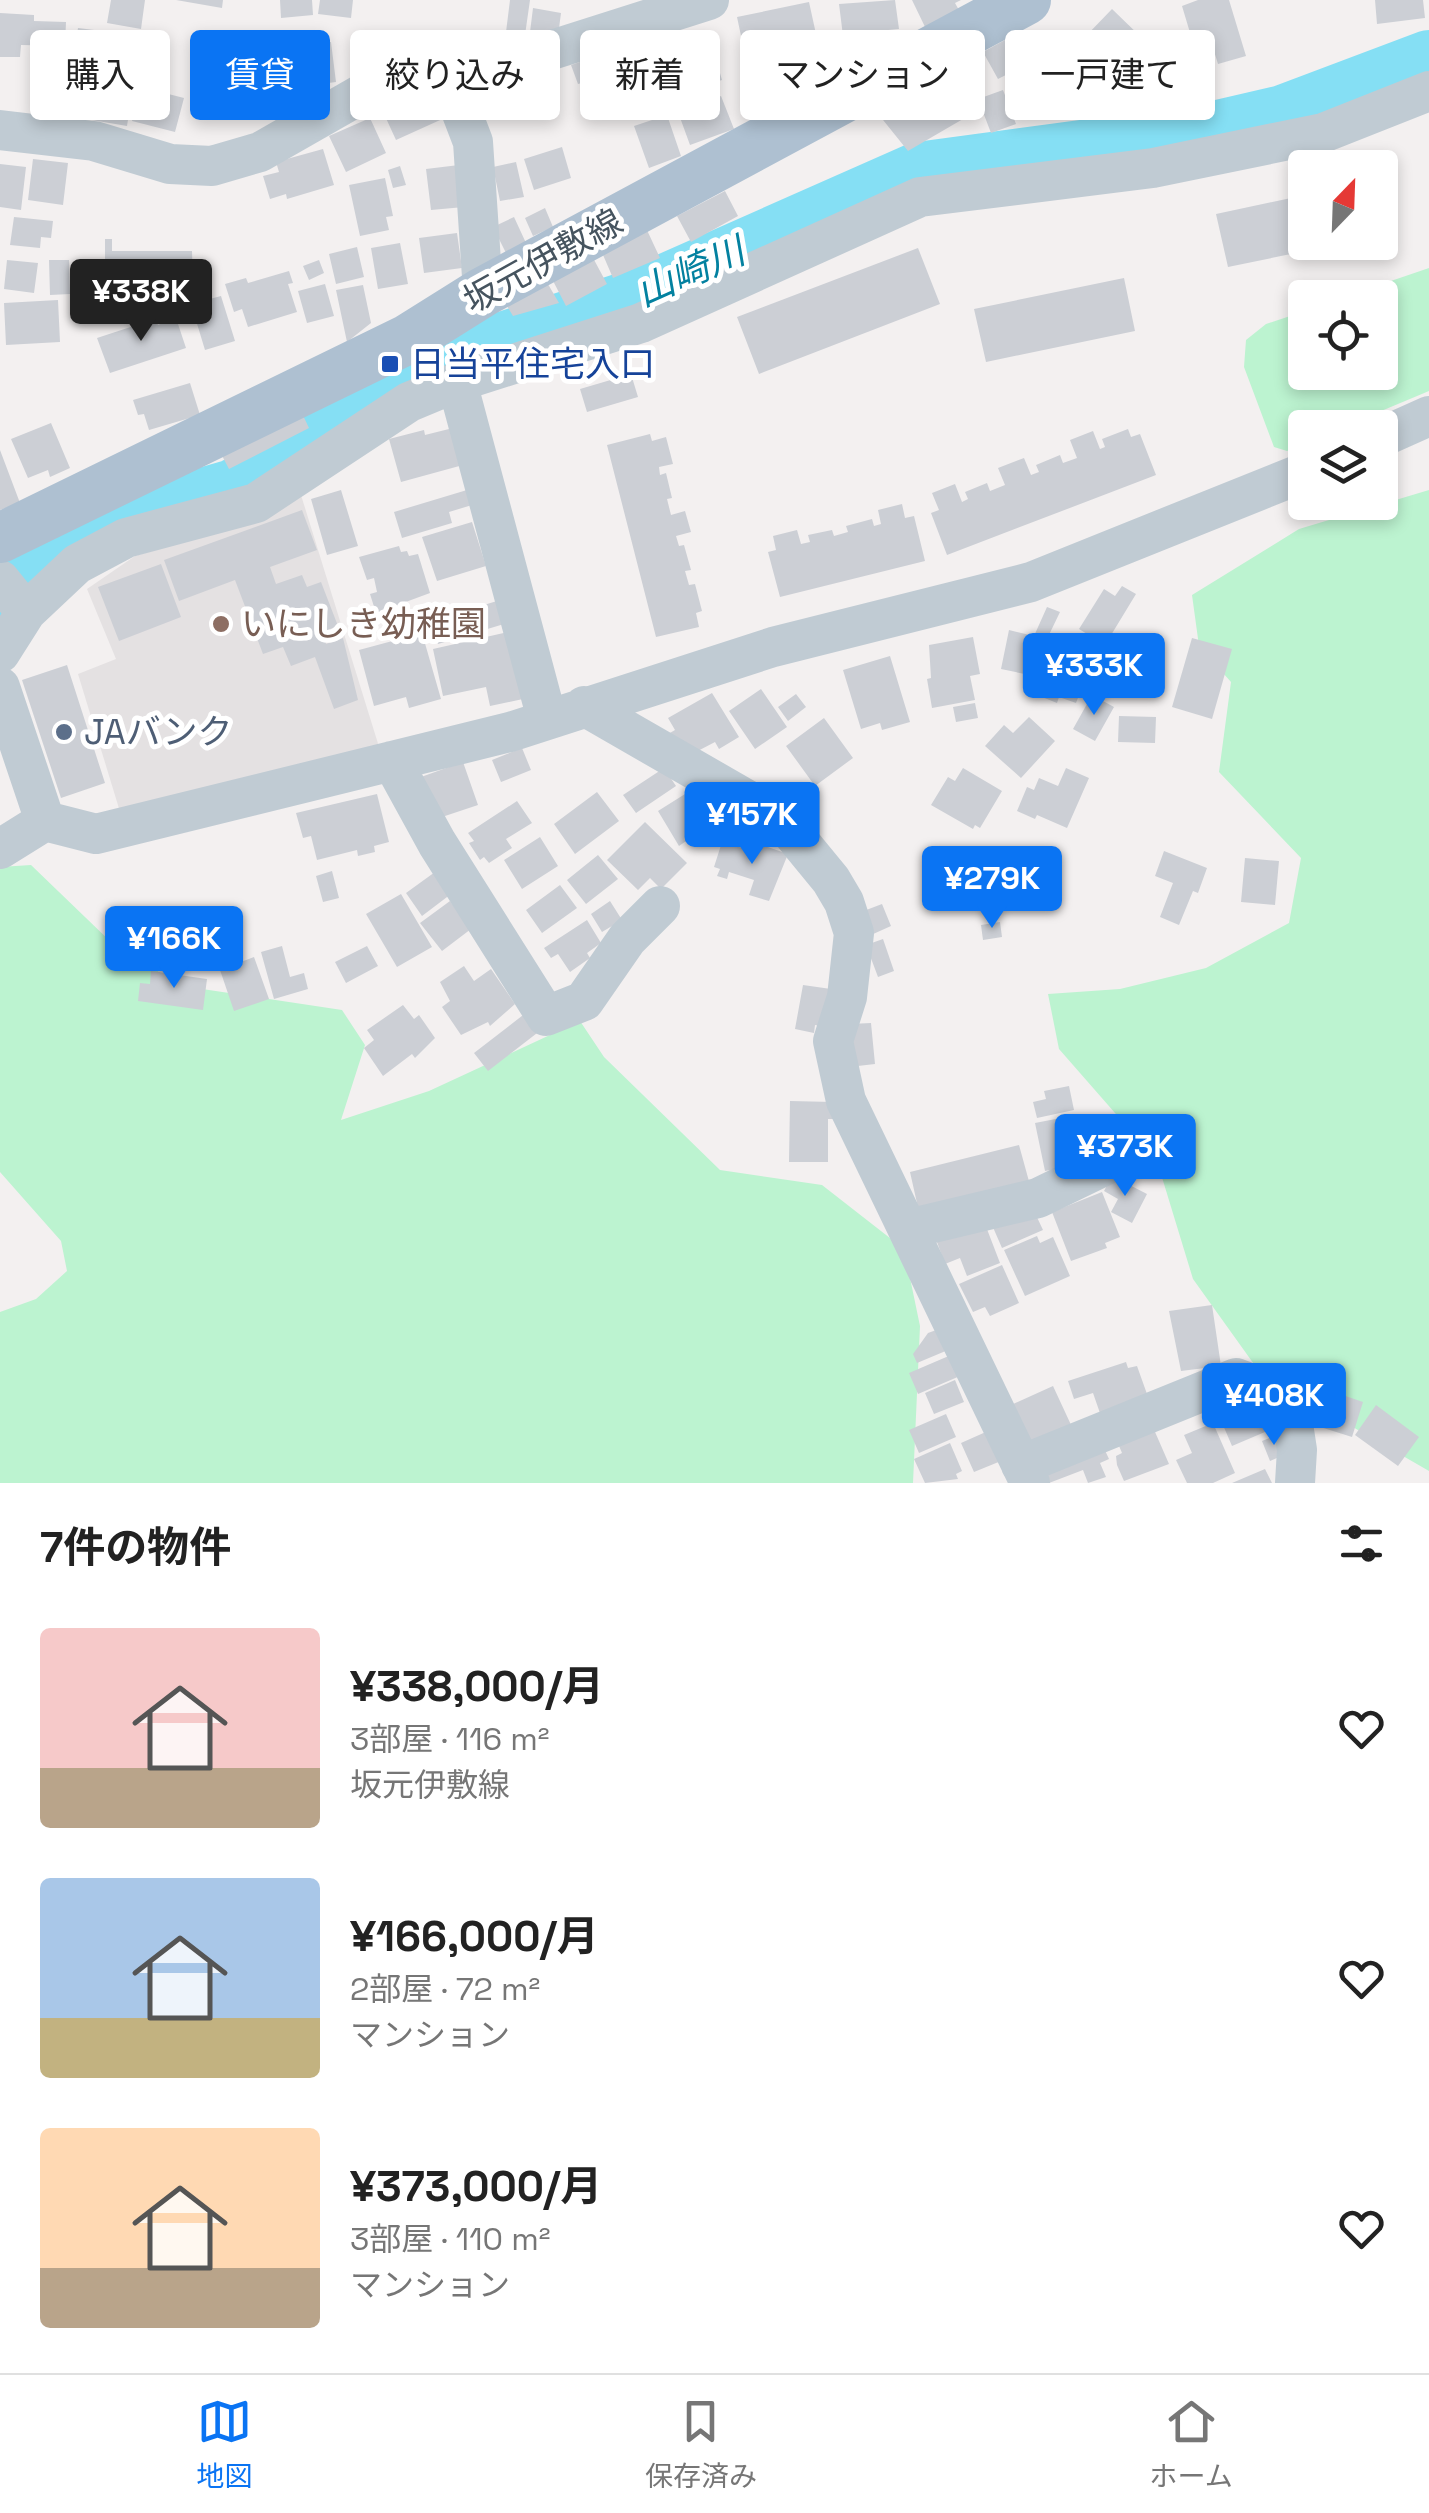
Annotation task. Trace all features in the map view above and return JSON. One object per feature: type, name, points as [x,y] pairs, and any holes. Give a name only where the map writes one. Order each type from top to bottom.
[{"type":"main road","name":"坂元伊敷線","points":[[0,538],[408,339],[483,292],[1026,0]]},
{"type":"street","points":[[560,47],[709,0]]},
{"type":"street","points":[[0,652],[26,612],[77,564],[126,538],[256,503],[409,402],[458,382],[640,323],[920,197],[1152,168],[1324,133],[1429,91]]},
{"type":"street","points":[[0,130],[94,141],[170,164],[212,166],[260,152],[350,101]]},
{"type":"street","points":[[465,120],[473,142],[483,292]]},
{"type":"street","points":[[458,382],[566,712],[770,812],[785,824],[844,902],[854,933],[847,997],[833,1040],[846,1101],[1025,1474],[1236,1378],[1289,1398],[1297,1450],[1295,1483]]},
{"type":"street","points":[[1398,430],[1429,416]]},
{"type":"street","points":[[0,849],[45,821],[96,834],[392,761],[773,647],[1031,582],[1288,479]]},
{"type":"street","points":[[0,580],[26,612]]},
{"type":"street","points":[[0,686],[45,821]]},
{"type":"street","points":[[392,761],[441,849],[546,1016],[584,1001],[627,939],[660,906]]},
{"type":"street","points":[[908,1229],[1038,1198],[1108,1164]]},
{"type":"shaded area","name":"いにしき幼稚園","points":[[301,495],[380,750],[121,815],[78,674],[116,659],[87,589],[135,556],[242,525]]},
{"type":"green space","points":[[1429,268],[1429,391],[1384,410],[1288,410],[1288,451],[1274,447],[1244,367],[1246,340],[1266,324],[1288,317],[1288,390],[1398,390],[1398,280],[1394,280]]},
{"type":"green space","points":[[1429,490],[1429,1471],[1261,1374],[1193,1279],[1157,1161],[1059,1049],[1048,994],[1120,989],[1206,968],[1289,923],[1301,858],[1219,772],[1231,682],[1199,646],[1192,595],[1299,529],[1329,520],[1398,520],[1398,499]]},
{"type":"green space","points":[[31,865],[113,944],[182,986],[342,1010],[365,1045],[341,1120],[429,1091],[580,1021],[604,1057],[720,1170],[822,1185],[904,1249],[920,1326],[913,1483],[0,1483],[0,1312],[36,1299],[67,1271],[61,1241],[0,1172],[0,867]]},
{"type":"building","points":[[111,0],[145,0],[141,29],[107,23]]},
{"type":"building","points":[[176,0],[223,0],[222,8]]},
{"type":"building","points":[[280,0],[312,0],[313,15],[281,18]]},
{"type":"building","points":[[320,0],[353,0],[351,18],[318,14]]},
{"type":"building","points":[[510,0],[530,0],[526,30],[506,30]]},
{"type":"building","points":[[895,0],[899,29],[842,30],[839,4]]},
{"type":"building","points":[[912,0],[961,0],[955,3],[960,12],[926,29]]},
{"type":"building","points":[[1198,0],[1229,0],[1246,56],[1218,64],[1215,30],[1189,30],[1182,6]]},
{"type":"building","points":[[1375,0],[1423,0],[1425,18],[1377,24]]},
{"type":"building","points":[[809,2],[815,30],[740,31],[737,17]]},
{"type":"building","points":[[533,8],[561,13],[559,30],[530,30]]},
{"type":"building","points":[[1112,9],[1134,30],[1092,30]]},
{"type":"building","points":[[0,13],[34,15],[34,21],[66,22],[66,30],[30,30],[30,45],[21,45],[20,57],[0,57]]},
{"type":"building","points":[[1005,40],[1005,75],[998,79],[985,51]]},
{"type":"building","points":[[330,42],[336,82],[330,83]]},
{"type":"building","points":[[580,62],[580,83],[578,84],[571,65]]},
{"type":"building","points":[[1003,90],[1005,120],[1014,120],[1016,124],[991,133],[985,117],[985,96]]},
{"type":"building","points":[[170,94],[184,98],[175,132],[132,121],[170,120]]},
{"type":"building","points":[[720,96],[734,129],[690,145],[681,120],[720,120]]},
{"type":"building","points":[[92,120],[128,120],[127,126]]},
{"type":"building","points":[[371,120],[386,153],[346,172],[329,136]]},
{"type":"building","points":[[387,120],[440,120],[396,140]]},
{"type":"building","points":[[669,120],[681,156],[649,168],[634,126]]},
{"type":"building","points":[[883,120],[961,120],[908,151]]},
{"type":"building","points":[[562,147],[571,178],[534,190],[524,159]]},
{"type":"building","points":[[323,149],[334,185],[287,199],[286,194],[270,199],[263,176],[279,172],[276,162]]},
{"type":"building","points":[[33,159],[68,163],[63,205],[28,200]]},
{"type":"building","points":[[516,162],[524,197],[500,201],[493,167]]},
{"type":"building","points":[[0,164],[26,167],[21,210],[0,207]]},
{"type":"building","points":[[459,165],[464,207],[431,210],[426,169]]},
{"type":"building","points":[[400,166],[406,185],[393,188],[388,170]]},
{"type":"building","points":[[385,178],[393,216],[386,217],[389,230],[360,236],[349,185]]},
{"type":"building","points":[[725,191],[738,216],[691,242],[677,216]]},
{"type":"building","points":[[1288,199],[1288,255],[1228,267],[1216,214]]},
{"type":"building","points":[[545,208],[553,227],[533,236],[525,218]]},
{"type":"building","points":[[14,217],[53,221],[51,238],[41,237],[40,248],[10,245]]},
{"type":"building","points":[[514,217],[526,243],[506,253],[493,227]]},
{"type":"building","points":[[646,228],[660,258],[613,278],[600,248]]},
{"type":"building","points":[[457,233],[462,268],[424,273],[419,238]]},
{"type":"building","points":[[105,239],[112,239],[112,251],[192,251],[193,282],[154,282],[154,303],[105,303]]},
{"type":"building","points":[[400,243],[408,284],[378,289],[371,248]]},
{"type":"building","points":[[357,247],[364,277],[336,284],[329,254]]},
{"type":"building","points":[[918,248],[940,304],[759,374],[737,317]]},
{"type":"building","points":[[592,256],[607,284],[566,306],[551,277]]},
{"type":"building","points":[[7,260],[38,263],[34,293],[4,289]]},
{"type":"building","points":[[49,260],[69,260],[70,294],[50,295]]},
{"type":"building","points":[[319,260],[324,273],[309,280],[303,266]]},
{"type":"building","points":[[289,271],[293,283],[288,284],[297,312],[248,327],[242,309],[234,312],[225,284],[246,278],[248,283]]},
{"type":"building","points":[[1124,278],[1135,331],[986,362],[974,309]]},
{"type":"building","points":[[545,279],[559,303],[513,316],[504,301]]},
{"type":"building","points":[[325,284],[334,316],[307,323],[298,291]]},
{"type":"building","points":[[363,285],[371,323],[347,342],[336,290]]},
{"type":"building","points":[[221,296],[235,341],[205,350],[191,304]]},
{"type":"building","points":[[58,300],[60,342],[6,345],[4,303]]},
{"type":"building","points":[[176,318],[186,348],[110,373],[97,338],[155,319],[158,325]]},
{"type":"building","points":[[631,374],[638,397],[587,412],[580,389]]},
{"type":"building","points":[[190,383],[200,415],[149,430],[144,414],[138,415],[133,400]]},
{"type":"building","points":[[299,407],[309,428],[229,469],[218,448]]},
{"type":"building","points":[[51,423],[70,468],[50,477],[48,470],[28,478],[11,439]]},
{"type":"building","points":[[453,428],[463,465],[401,482],[389,439]]},
{"type":"building","points":[[1128,429],[1131,437],[1140,434],[1156,475],[947,555],[931,513],[939,510],[932,493],[955,484],[962,502],[968,499],[965,492],[987,483],[990,491],[1005,485],[998,468],[1024,458],[1031,475],[1039,472],[1036,465],[1060,455],[1063,463],[1077,458],[1070,440],[1093,431],[1100,449],[1105,447],[1102,439]]},
{"type":"building","points":[[650,434],[652,441],[666,437],[673,464],[659,467],[660,475],[666,473],[672,498],[667,499],[671,515],[685,511],[691,532],[676,536],[679,546],[684,545],[691,570],[685,571],[689,585],[695,584],[702,611],[696,613],[699,627],[656,637],[607,445]]},
{"type":"building","points":[[0,450],[20,503],[0,510]]},
{"type":"building","points":[[341,490],[358,546],[327,555],[311,499]]},
{"type":"building","points":[[467,490],[472,505],[449,512],[452,523],[402,538],[394,512]]},
{"type":"building","points":[[902,504],[905,518],[914,516],[925,561],[780,597],[768,552],[776,550],[773,536],[797,530],[801,544],[810,542],[808,535],[832,530],[834,536],[848,532],[846,526],[872,519],[874,526],[881,524],[878,510]]},
{"type":"building","points":[[302,510],[317,550],[270,567],[276,584],[302,575],[307,587],[321,582],[338,626],[322,632],[326,644],[343,638],[358,700],[334,709],[315,657],[291,666],[283,647],[263,654],[235,580],[179,601],[164,560]]},
{"type":"building","points":[[472,522],[486,566],[437,581],[422,537]]},
{"type":"building","points":[[399,546],[409,556],[418,554],[430,593],[376,613],[370,594],[377,592],[374,578],[367,580],[359,557]]},
{"type":"building","points":[[161,564],[181,617],[119,641],[98,587]]},
{"type":"building","points":[[1122,586],[1136,594],[1105,645],[1079,629],[1104,589],[1115,596]]},
{"type":"building","points":[[497,601],[504,624],[438,644],[431,621]]},
{"type":"building","points":[[1047,607],[1060,612],[1047,639],[1039,677],[1001,669],[1009,630],[1034,636]]},
{"type":"building","points":[[508,632],[523,699],[490,706],[486,687],[443,696],[433,649]]},
{"type":"building","points":[[422,633],[441,699],[409,708],[406,697],[374,706],[359,650]]},
{"type":"building","points":[[973,637],[980,674],[970,676],[975,700],[932,708],[927,679],[931,678],[929,645]]},
{"type":"building","points":[[1192,638],[1232,649],[1212,719],[1172,707]]},
{"type":"building","points":[[1056,645],[1095,653],[1076,703],[1059,697],[1057,703],[1037,695]]},
{"type":"building","points":[[890,656],[910,722],[882,730],[880,723],[861,729],[843,670]]},
{"type":"building","name":"JAバンク","points":[[67,665],[105,783],[61,798],[22,680]]},
{"type":"building","points":[[761,689],[787,727],[755,749],[729,711]]},
{"type":"building","points":[[712,693],[739,737],[719,749],[715,742],[692,754],[663,737],[675,730],[668,718]]},
{"type":"building","points":[[796,694],[806,707],[788,721],[778,707]]},
{"type":"building","points":[[1092,695],[1114,707],[1095,741],[1073,729]]},
{"type":"building","points":[[975,703],[978,718],[956,722],[953,707]]},
{"type":"building","points":[[1119,716],[1156,717],[1155,743],[1118,742]]},
{"type":"building","points":[[1029,717],[1055,741],[1021,778],[985,746],[1004,725],[1013,733]]},
{"type":"building","points":[[824,718],[853,758],[815,786],[786,746]]},
{"type":"building","points":[[522,748],[531,770],[501,782],[492,760]]},
{"type":"building","points":[[463,762],[478,805],[436,819],[421,777]]},
{"type":"building","points":[[664,768],[676,786],[636,813],[623,795]]},
{"type":"building","points":[[963,768],[1002,791],[980,828],[975,825],[973,829],[931,805],[948,777],[955,781]]},
{"type":"building","points":[[1066,768],[1089,778],[1067,828],[1017,811],[1027,787],[1034,790],[1039,778],[1058,786]]},
{"type":"building","points":[[693,789],[702,804],[709,800],[718,815],[713,819],[719,827],[705,836],[702,830],[679,846],[658,811]]},
{"type":"building","points":[[597,792],[619,821],[575,854],[554,824]]},
{"type":"building","points":[[377,794],[389,842],[374,846],[375,852],[358,856],[357,850],[317,860],[311,836],[303,838],[296,813]]},
{"type":"building","points":[[517,801],[532,823],[506,839],[512,848],[489,863],[484,857],[480,860],[469,843],[474,841],[468,833]]},
{"type":"building","points":[[645,822],[687,863],[661,889],[650,878],[638,890],[607,860]]},
{"type":"building","points":[[540,837],[558,866],[522,889],[504,860]]},
{"type":"building","points":[[722,842],[759,853],[762,845],[788,854],[769,901],[749,895],[754,880],[729,872],[727,879],[717,876],[720,869],[714,867]]},
{"type":"building","points":[[990,846],[999,901],[973,905],[971,890],[937,895],[931,854]]},
{"type":"building","points":[[1164,851],[1207,868],[1179,925],[1160,917],[1173,883],[1155,876]]},
{"type":"building","points":[[598,855],[618,879],[586,904],[567,880]]},
{"type":"building","points":[[1245,858],[1279,861],[1275,905],[1241,902]]},
{"type":"building","points":[[332,871],[339,898],[323,902],[316,876]]},
{"type":"building","points":[[435,872],[451,894],[422,916],[406,893]]},
{"type":"building","points":[[560,885],[577,908],[542,933],[526,910]]},
{"type":"building","points":[[401,894],[432,947],[397,967],[366,914]]},
{"type":"building","points":[[450,901],[471,929],[442,951],[420,923]]},
{"type":"building","points":[[610,901],[622,920],[602,932],[591,914]]},
{"type":"building","points":[[882,904],[891,926],[871,935],[861,912]]},
{"type":"building","points":[[587,920],[601,943],[587,953],[590,958],[570,972],[558,954],[551,958],[544,948]]},
{"type":"building","points":[[1000,922],[1002,937],[983,940],[981,925]]},
{"type":"building","points":[[883,939],[894,971],[878,977],[866,945]]},
{"type":"building","points":[[282,946],[290,977],[304,973],[308,989],[274,999],[261,952]]},
{"type":"building","points":[[367,946],[378,966],[346,983],[335,962]]},
{"type":"building","points":[[254,957],[269,999],[234,1011],[220,970]]},
{"type":"building","points":[[464,966],[474,981],[491,969],[515,1004],[490,1026],[488,1022],[461,1035],[442,1007],[450,1001],[440,982]]},
{"type":"building","points":[[151,971],[207,979],[203,1010],[138,1001],[140,983],[150,984]]},
{"type":"building","points":[[803,985],[831,989],[825,1027],[815,1025],[814,1033],[795,1029]]},
{"type":"building","points":[[403,1005],[414,1019],[419,1015],[435,1038],[415,1058],[412,1054],[383,1076],[364,1048],[374,1040],[367,1030]]},
{"type":"building","points":[[527,1012],[541,1030],[488,1071],[474,1053]]},
{"type":"building","points":[[871,1023],[875,1064],[849,1067],[850,1024]]},
{"type":"building","points":[[1069,1086],[1074,1110],[1037,1118],[1033,1102],[1046,1099],[1044,1091]]},
{"type":"building","points":[[790,1101],[833,1102],[833,1119],[828,1119],[828,1162],[789,1162]]},
{"type":"building","points":[[1076,1115],[1086,1163],[1045,1171],[1035,1123]]},
{"type":"building","points":[[1019,1145],[1030,1185],[919,1212],[910,1172]]},
{"type":"building","points":[[1112,1176],[1147,1194],[1132,1223],[1111,1212],[1118,1199],[1104,1191]]},
{"type":"building","points":[[1102,1192],[1120,1237],[1105,1243],[1107,1248],[1071,1261],[1052,1212]]},
{"type":"building","points":[[1035,1213],[1043,1230],[1002,1248],[992,1225]]},
{"type":"building","points":[[985,1224],[1000,1263],[967,1276],[960,1258],[945,1264],[937,1242]]},
{"type":"building","points":[[1037,1236],[1040,1243],[1053,1237],[1070,1276],[1025,1296],[1004,1250]]},
{"type":"building","points":[[1002,1265],[1019,1303],[990,1316],[985,1307],[973,1312],[959,1284]]},
{"type":"building","points":[[1212,1305],[1221,1366],[1181,1371],[1169,1311]]},
{"type":"building","points":[[939,1329],[948,1350],[917,1363],[913,1354],[928,1333]]},
{"type":"building","points":[[951,1355],[960,1376],[918,1394],[909,1373]]},
{"type":"building","points":[[1126,1362],[1128,1368],[1137,1366],[1147,1394],[1101,1416],[1093,1393],[1074,1399],[1068,1381]]},
{"type":"building","points":[[955,1380],[964,1402],[934,1414],[925,1393]]},
{"type":"building","points":[[1053,1386],[1072,1427],[1031,1446],[1011,1405]]},
{"type":"building","points":[[1238,1390],[1269,1405],[1279,1426],[1232,1446],[1214,1404]]},
{"type":"building","points":[[1328,1390],[1363,1402],[1352,1437],[1314,1425],[1315,1421],[1306,1417],[1312,1401],[1324,1404]]},
{"type":"building","points":[[1376,1405],[1419,1437],[1398,1466],[1355,1435]]},
{"type":"building","points":[[946,1414],[956,1437],[919,1453],[909,1430]]},
{"type":"building","points":[[1213,1423],[1235,1473],[1213,1483],[1187,1483],[1176,1460],[1192,1453],[1184,1435]]},
{"type":"building","points":[[1152,1425],[1169,1464],[1124,1481],[1117,1465],[1116,1456],[1122,1453],[1117,1441]]},
{"type":"building","points":[[988,1431],[1001,1461],[974,1472],[961,1443]]},
{"type":"building","points":[[1277,1435],[1286,1454],[1270,1461],[1262,1441]]},
{"type":"building","points":[[950,1443],[962,1471],[956,1474],[958,1479],[925,1483],[914,1459]]},
{"type":"building","points":[[1102,1444],[1109,1459],[1100,1463],[1106,1477],[1088,1483],[1083,1470],[1049,1483],[1043,1469]]},
{"type":"building","points":[[1265,1469],[1272,1483],[1232,1483]]},
{"type":"waterway","name":"山崎川","points":[[0,598],[44,558],[112,514],[167,507],[233,488],[303,450],[369,406],[427,360],[496,343],[622,302],[918,171],[1201,133],[1283,114],[1429,59]]},
{"type":"place","name":"日当平住宅入口","points":[[390,364]]},
{"type":"place","name":"いにしき幼稚園","points":[[221,624]]},
{"type":"place","name":"JAバンク","points":[[64,732]]}]
